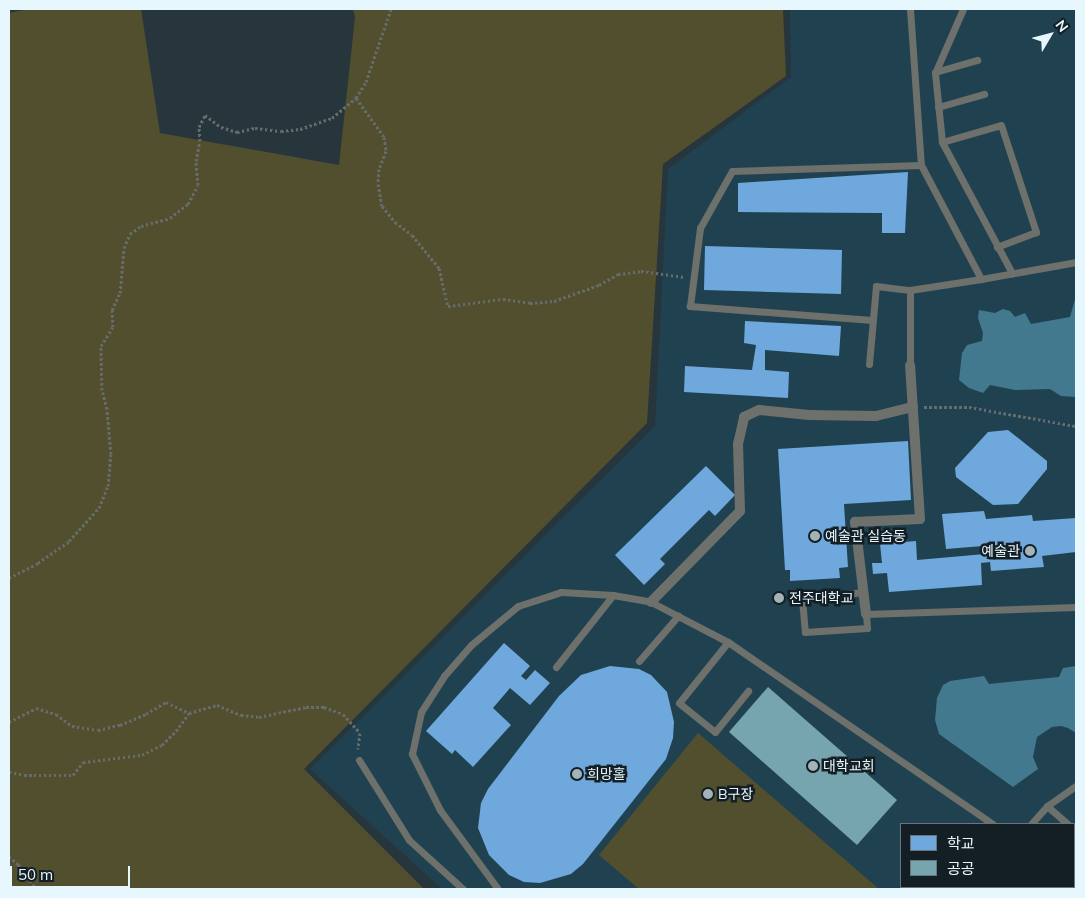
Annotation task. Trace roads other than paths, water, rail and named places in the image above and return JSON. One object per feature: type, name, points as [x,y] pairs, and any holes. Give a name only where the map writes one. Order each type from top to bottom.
[{"type":"street","points":[[866,614],[855,522],[920,519],[910,365]]},
{"type":"street","points":[[651,602],[740,511],[738,444],[744,417],[759,410],[809,415],[876,416],[913,407]]},
{"type":"lane","points":[[910,9],[921,166],[981,280]]},
{"type":"lane","points":[[962,9],[936,72],[942,142],[1012,273]]},
{"type":"lane","points":[[936,72],[977,60]]},
{"type":"lane","points":[[938,107],[984,94]]},
{"type":"lane","points":[[942,142],[1001,126],[1036,232],[997,247]]},
{"type":"lane","points":[[872,320],[690,306],[700,228],[732,171],[921,166]]},
{"type":"lane","points":[[869,364],[876,286],[910,290],[981,280],[1076,262]]},
{"type":"lane","points":[[910,290],[910,365]]},
{"type":"lane","points":[[498,889],[440,810],[412,754],[421,712],[444,676],[471,645],[518,606],[561,592],[614,595],[651,602],[728,642],[993,823]]},
{"type":"lane","points":[[863,592],[802,599],[805,632],[867,628],[866,614],[1076,607]]},
{"type":"lane","points":[[556,667],[614,595]]},
{"type":"lane","points":[[639,661],[678,616]]},
{"type":"lane","points":[[728,642],[679,703],[715,732],[748,691]]},
{"type":"lane","points":[[359,760],[409,840],[463,889]]},
{"type":"lane","points":[[1032,823],[1046,806],[1076,786]]},
{"type":"lane","points":[[1046,806],[1067,823]]},
{"type":"place","name":"예술관 실습동","points":[[815,536]]},
{"type":"place","name":"예술관","points":[[1030,551]]},
{"type":"place","name":"전주대학교","points":[[779,598]]},
{"type":"place","name":"대학교회","points":[[813,766]]},
{"type":"place","name":"희망홀","points":[[577,774]]},
{"type":"place","name":"B구장","points":[[708,794]]}]
